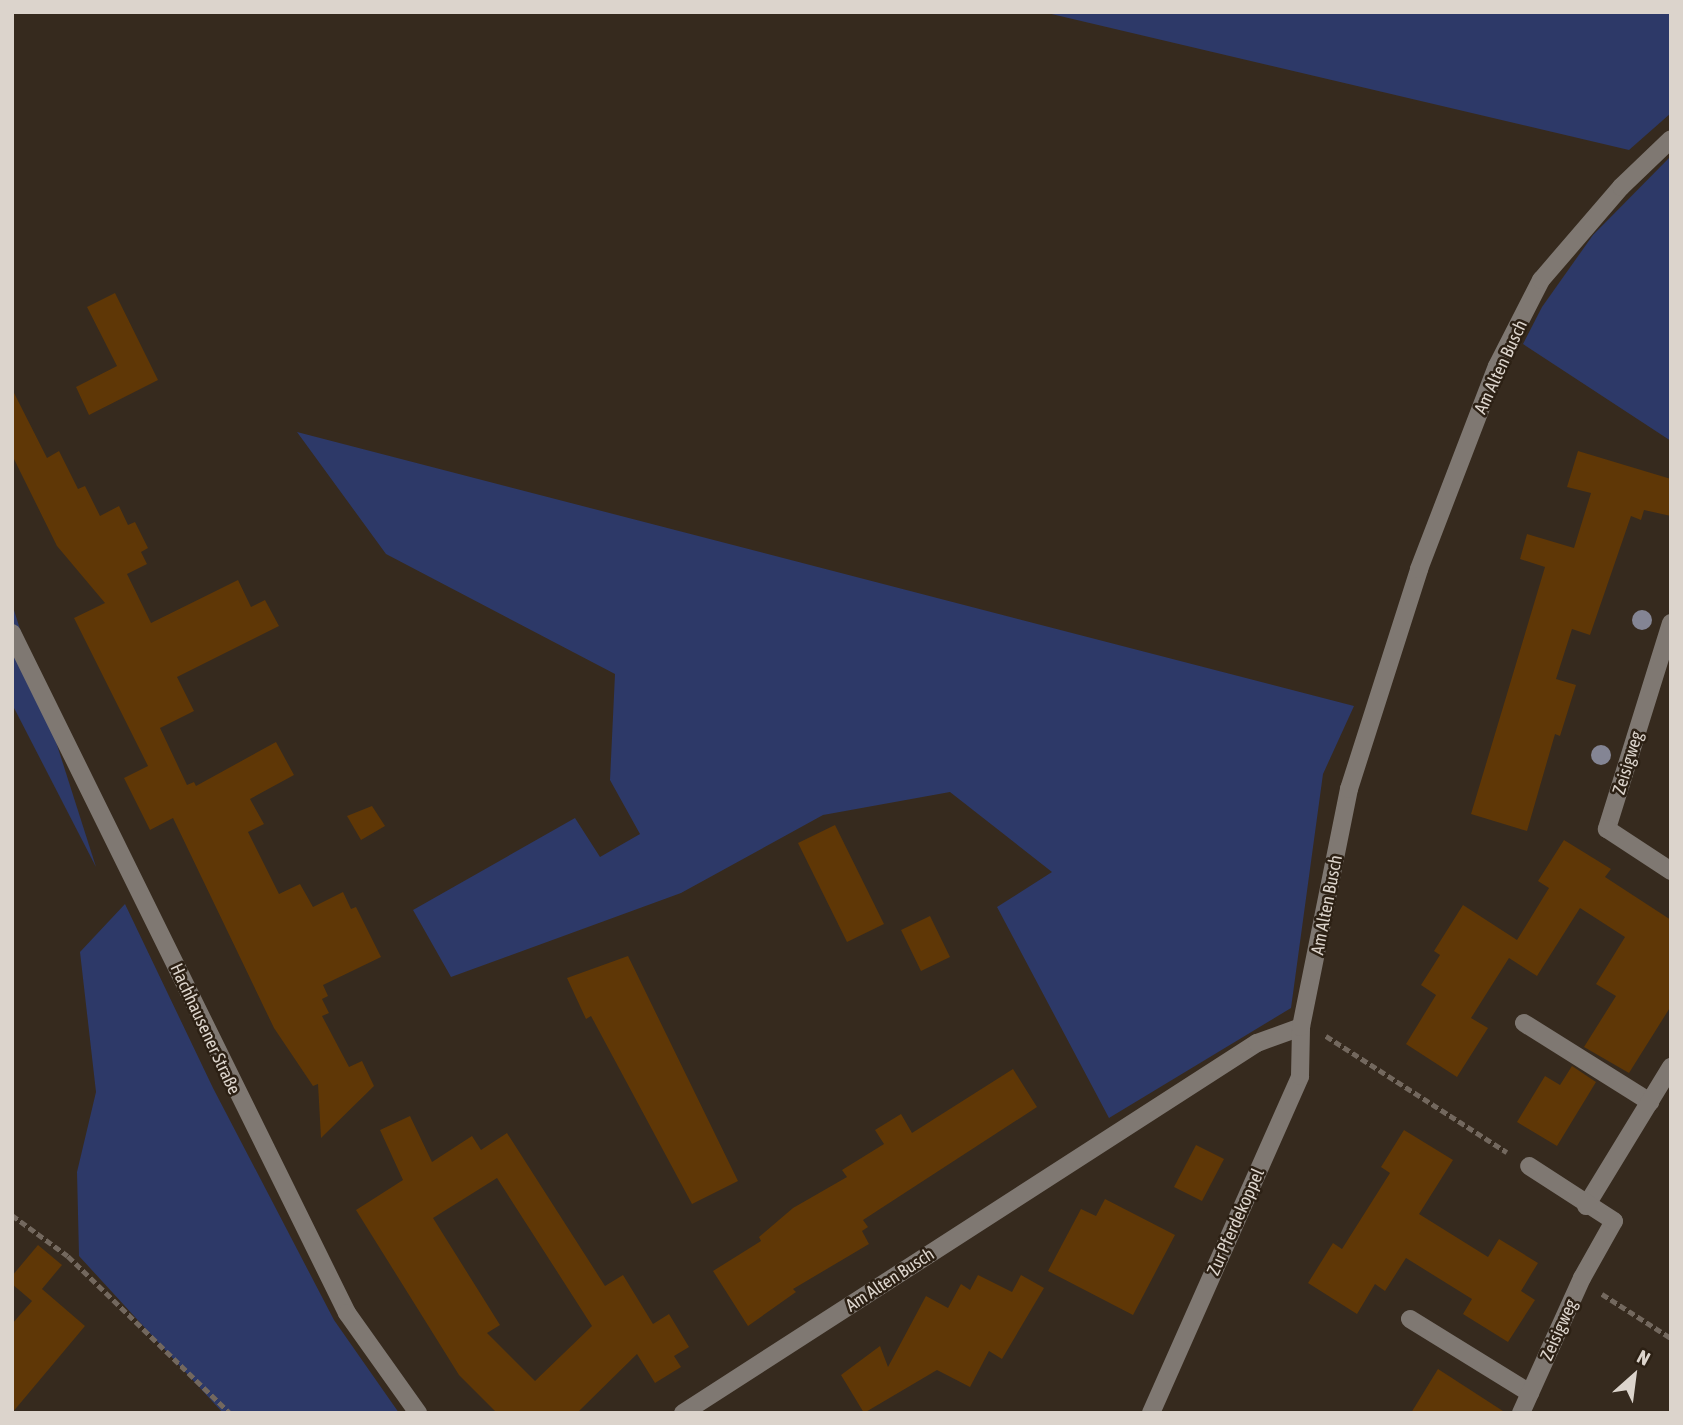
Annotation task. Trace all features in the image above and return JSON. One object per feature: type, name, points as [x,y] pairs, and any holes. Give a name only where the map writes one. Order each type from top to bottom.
[{"type":"street","name":"Am Alten Busch","points":[[683,1413],[1257,1043],[1301,1027],[1349,789],[1419,569],[1497,366],[1541,280],[1621,187],[1671,139]]},
{"type":"street","name":"Zeisigweg","points":[[1671,623],[1607,829],[1671,871]]},
{"type":"street","name":"Hachhausener Straße","points":[[12,633],[347,1313],[418,1413]]},
{"type":"street","points":[[1524,1023],[1650,1102]]},
{"type":"street","name":"Zur Pferdekoppel","points":[[1151,1413],[1300,1076],[1301,1027]]},
{"type":"street","points":[[1586,1206],[1671,1067]]},
{"type":"street","name":"Zeisigweg","points":[[1521,1413],[1582,1278],[1614,1222],[1529,1166]]},
{"type":"street","points":[[1410,1319],[1530,1393]]},
{"type":"path","points":[[1301,1027],[1322,1034],[1529,1166]]},
{"type":"path","points":[[12,1215],[68,1256],[230,1413]]},
{"type":"path","points":[[1582,1278],[1670,1337]]},
{"type":"shaded area","points":[[1043,12],[1671,12],[1671,113],[1629,150]]},
{"type":"shaded area","points":[[1671,156],[1671,441],[1523,344],[1542,307],[1593,235]]},
{"type":"shaded area","points":[[297,432],[1354,706],[1323,774],[1291,1008],[1109,1118],[997,907],[1052,872],[950,792],[823,815],[681,893],[451,977],[413,910],[575,818],[600,857],[640,834],[610,780],[615,674],[386,554]]},
{"type":"shaded area","points":[[12,604],[96,867],[12,704]]},
{"type":"shaded area","points":[[125,904],[213,1088],[334,1320],[399,1413],[223,1413],[79,1256],[77,1172],[96,1092],[80,952]]},
{"type":"building","points":[[115,293],[158,380],[89,415],[76,387],[117,366],[87,307]]},
{"type":"building","points":[[12,389],[47,458],[59,451],[78,489],[85,486],[100,516],[119,506],[128,525],[135,522],[148,548],[141,552],[147,564],[127,574],[151,623],[238,580],[251,607],[265,600],[279,626],[177,677],[194,711],[160,728],[187,785],[194,782],[196,786],[276,742],[294,775],[250,799],[264,824],[248,832],[279,894],[300,884],[313,907],[343,892],[351,909],[356,907],[381,957],[323,985],[328,996],[322,999],[329,1013],[322,1016],[349,1067],[362,1061],[374,1086],[321,1138],[318,1084],[313,1086],[274,1028],[173,818],[150,830],[124,778],[148,766],[74,618],[105,603],[57,546],[12,455]]},
{"type":"building","points":[[1578,451],[1671,479],[1671,516],[1644,510],[1641,520],[1631,516],[1590,635],[1572,629],[1556,679],[1576,685],[1560,736],[1555,734],[1527,831],[1471,814],[1545,567],[1520,559],[1527,534],[1574,548],[1591,493],[1567,487]]},
{"type":"building","points":[[372,806],[385,826],[361,840],[347,816]]},
{"type":"building","points":[[835,825],[884,924],[847,942],[798,843]]},
{"type":"building","points":[[1564,840],[1611,869],[1605,877],[1671,920],[1671,1006],[1629,1073],[1584,1047],[1616,996],[1596,984],[1625,937],[1580,908],[1537,976],[1509,958],[1471,1018],[1488,1028],[1457,1077],[1406,1044],[1436,995],[1421,985],[1440,955],[1434,951],[1463,905],[1517,940],[1549,888],[1538,881]]},
{"type":"building","points":[[930,916],[950,957],[921,971],[901,930]]},
{"type":"building","points":[[628,956],[738,1181],[692,1204],[591,1016],[586,1019],[567,978]]},
{"type":"building","points":[[1572,1066],[1596,1082],[1557,1146],[1517,1122],[1545,1076],[1560,1085]]},
{"type":"building","points":[[1013,1069],[1037,1107],[863,1220],[868,1227],[862,1231],[869,1244],[793,1289],[796,1292],[748,1326],[713,1271],[761,1241],[759,1237],[793,1208],[847,1177],[842,1170],[884,1144],[875,1130],[901,1114],[912,1133]]},
{"type":"building","points":[[410,1116],[432,1162],[472,1136],[481,1150],[507,1133],[605,1286],[623,1275],[653,1324],[669,1314],[689,1347],[674,1356],[681,1367],[655,1383],[637,1354],[577,1413],[497,1413],[459,1375],[356,1210],[403,1180],[380,1130]],"holes":[[[497,1178],[592,1326],[535,1381],[487,1333],[500,1325],[433,1218]]]},
{"type":"building","points":[[1404,1130],[1453,1160],[1419,1214],[1488,1257],[1499,1239],[1538,1263],[1521,1291],[1535,1300],[1508,1342],[1463,1314],[1472,1299],[1406,1258],[1385,1291],[1375,1284],[1357,1314],[1308,1283],[1333,1243],[1342,1249],[1390,1173],[1381,1167]]},
{"type":"building","points":[[1196,1145],[1224,1159],[1202,1201],[1174,1187]]},
{"type":"building","points":[[1105,1199],[1175,1235],[1133,1315],[1048,1271],[1081,1209],[1096,1216]]},
{"type":"building","points":[[38,1245],[62,1265],[42,1289],[85,1326],[12,1413],[12,1324],[32,1301],[12,1284],[12,1276]]},
{"type":"building","points":[[978,1275],[1012,1292],[1021,1275],[1044,1288],[1002,1359],[989,1351],[970,1387],[937,1370],[864,1413],[841,1375],[880,1346],[888,1367],[926,1296],[948,1308],[961,1284],[970,1290]]},
{"type":"building","points":[[1438,1369],[1506,1413],[1411,1413]]}]
